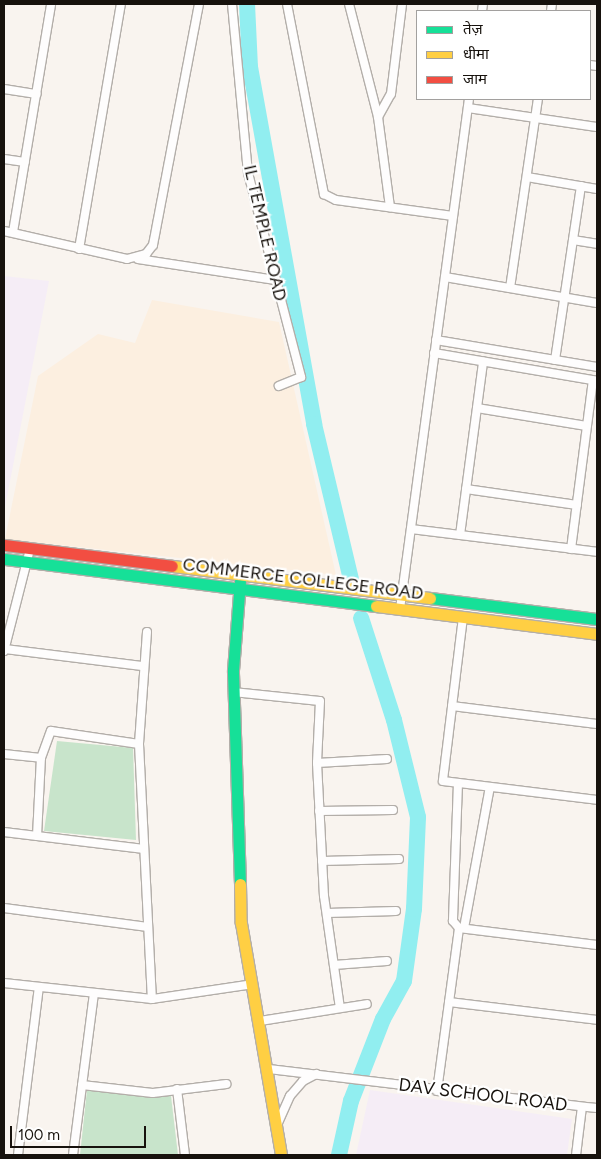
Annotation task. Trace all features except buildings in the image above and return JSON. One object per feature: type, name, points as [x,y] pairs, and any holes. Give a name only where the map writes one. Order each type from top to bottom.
[{"type":"street","points":[[12,232],[51,4]]},
{"type":"street","points":[[79,249],[121,4]]},
{"type":"street","points":[[138,259],[153,245],[199,4]]},
{"type":"street","name":"IL TEMPLE ROAD","points":[[232,4],[248,173],[301,377],[279,386]]},
{"type":"street","points":[[287,4],[316,172],[324,194],[336,200],[453,216]]},
{"type":"street","points":[[349,4],[378,117],[390,207]]},
{"type":"street","points":[[378,117],[391,94],[402,4]]},
{"type":"street","points":[[4,89],[37,94]]},
{"type":"street","points":[[400,609],[469,100]]},
{"type":"street","points":[[510,288],[538,100]]},
{"type":"street","points":[[468,108],[597,127]]},
{"type":"street","points":[[4,159],[25,162]]},
{"type":"street","points":[[526,177],[597,189]]},
{"type":"street","points":[[555,360],[582,186]]},
{"type":"street","points":[[4,230],[79,249],[276,280]]},
{"type":"street","points":[[573,240],[597,244]]},
{"type":"street","points":[[444,277],[597,303]]},
{"type":"street","points":[[436,340],[597,367]]},
{"type":"street","points":[[434,354],[595,380],[571,549]]},
{"type":"street","points":[[460,535],[483,362]]},
{"type":"street","points":[[477,408],[587,426]]},
{"type":"street","points":[[466,489],[577,505]]},
{"type":"street","points":[[411,529],[597,552]]},
{"type":"street","points":[[4,546],[597,619]]},
{"type":"street","points":[[30,549],[4,650],[142,666]]},
{"type":"street","name":"COMMERCE COLLEGE ROAD","points":[[4,559],[597,634]]},
{"type":"street","points":[[240,574],[233,692],[241,923],[269,1069],[281,1155]]},
{"type":"street","points":[[463,617],[443,781],[597,800]]},
{"type":"street","points":[[147,632],[142,666],[139,744],[152,999]]},
{"type":"street","points":[[233,692],[320,701],[317,763],[322,861],[340,1008]]},
{"type":"street","points":[[452,706],[597,724]]},
{"type":"street","points":[[37,836],[41,758],[51,731],[139,744]]},
{"type":"street","points":[[4,754],[41,758]]},
{"type":"street","points":[[317,763],[387,758]]},
{"type":"street","points":[[458,783],[453,921],[462,928],[597,945]]},
{"type":"street","points":[[437,1091],[449,1002],[490,787]]},
{"type":"street","points":[[320,811],[393,810]]},
{"type":"street","points":[[4,832],[144,849]]},
{"type":"street","points":[[322,861],[399,860]]},
{"type":"street","points":[[4,908],[148,927]]},
{"type":"street","points":[[327,913],[396,911]]},
{"type":"street","points":[[334,965],[387,961]]},
{"type":"street","points":[[4,983],[152,999],[253,984]]},
{"type":"street","points":[[18,1155],[39,987]]},
{"type":"street","points":[[73,1155],[94,994]]},
{"type":"street","points":[[449,1002],[597,1020]]},
{"type":"street","points":[[260,1021],[367,1004]]},
{"type":"street","name":"DAV SCHOOL ROAD","points":[[269,1069],[369,1080],[437,1091],[597,1108]]},
{"type":"street","points":[[277,1125],[290,1096],[303,1081],[316,1074]]},
{"type":"street","points":[[82,1085],[153,1092],[226,1084]]},
{"type":"street","points":[[177,1089],[185,1155]]},
{"type":"street","points":[[576,1155],[582,1106]]},
{"type":"shaded area","points":[[4,276],[49,281],[4,512]]},
{"type":"shaded area","points":[[152,300],[279,322],[336,575],[5,539],[38,376],[98,334],[135,343]]},
{"type":"shaded area","points":[[370,1090],[572,1119],[567,1155],[356,1155]]},
{"type":"green space","points":[[57,741],[133,748],[136,840],[44,831]]},
{"type":"green space","points":[[87,1090],[171,1096],[178,1155],[80,1155]]},
{"type":"waterway","points":[[247,4],[250,67],[314,424],[352,583]]},
{"type":"waterway","points":[[339,1155],[351,1101],[383,1019],[404,981],[414,909],[418,817],[394,720],[361,618]]},
{"type":"traffic: fast","points":[[4,559],[376,606]]},
{"type":"traffic: fast","points":[[240,581],[233,670],[240,884]]},
{"type":"traffic: fast","points":[[430,598],[597,619]]},
{"type":"traffic: slow","points":[[172,566],[430,598]]},
{"type":"traffic: slow","points":[[376,606],[597,634]]},
{"type":"traffic: slow","points":[[240,884],[241,923],[281,1155]]},
{"type":"traffic: jam","points":[[4,545],[172,566]]}]
